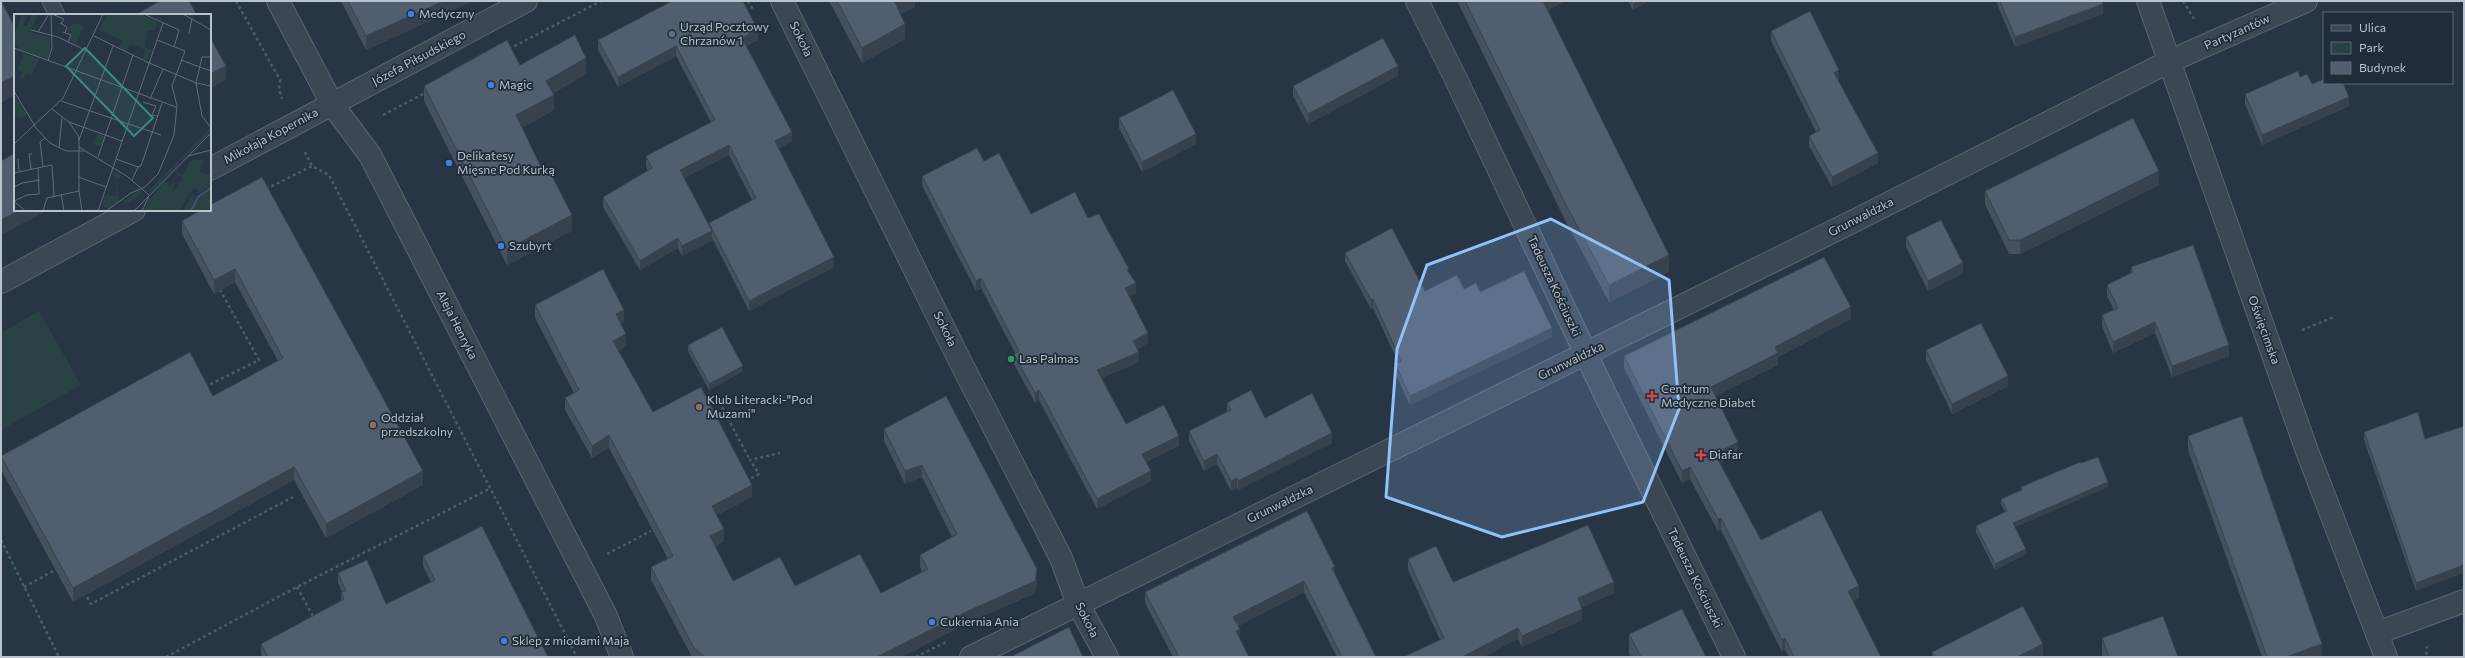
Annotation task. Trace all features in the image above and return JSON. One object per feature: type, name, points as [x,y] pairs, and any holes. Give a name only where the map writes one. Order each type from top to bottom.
[{"type":"street","name":"Aleja Henryka","points":[[278,1],[332,104],[370,154],[606,616],[622,657]]},
{"type":"street","name":"Józefa Piłsudskiego","points":[[332,104],[526,1]]},
{"type":"street","name":"Sokoła","points":[[782,1],[960,361],[1061,558],[1078,604],[1107,657]]},
{"type":"street","name":"Tadeusza Kościuszki","points":[[1417,1],[1586,354],[1734,657]]},
{"type":"street","name":"Oświęcimska","points":[[2148,1],[2168,62],[2307,451],[2386,657]]},
{"type":"street","name":"Partyzantów","points":[[2168,62],[2306,1]]},
{"type":"street","name":"Grunwaldzka","points":[[971,657],[1586,354],[2168,62]]},
{"type":"street","name":"Mikołaja Kopernika","points":[[211,168],[332,104]]},
{"type":"street","points":[[1,282],[132,211]]},
{"type":"street","points":[[2377,633],[2464,601]]},
{"type":"lane","points":[[50,1],[56,14]]},
{"type":"path","points":[[236,1],[280,80],[279,89],[282,101]]},
{"type":"path","points":[[502,53],[601,1]]},
{"type":"path","points":[[2183,1],[2192,18],[2197,20]]},
{"type":"path","points":[[383,115],[432,89]]},
{"type":"path","points":[[303,149],[312,166],[329,175],[576,657]]},
{"type":"path","points":[[262,191],[312,166]]},
{"type":"path","points":[[203,389],[259,360],[217,284]]},
{"type":"path","points":[[2302,330],[2334,317]]},
{"type":"path","points":[[722,407],[759,474],[744,482]]},
{"type":"path","points":[[750,460],[780,453]]},
{"type":"path","points":[[166,657],[297,587],[489,489]]},
{"type":"path","points":[[84,591],[91,604],[293,498]]},
{"type":"path","points":[[607,554],[651,531]]},
{"type":"path","points":[[1,540],[59,657]]},
{"type":"path","points":[[24,586],[63,567]]},
{"type":"path","points":[[297,587],[318,624]]},
{"type":"highlighted area","points":[[1551,219],[1669,280],[1679,409],[1643,502],[1502,537],[1386,497],[1397,349],[1427,265]]},
{"type":"green space","points":[[39,311],[81,385],[1,430],[1,333]]},
{"type":"building","points":[[1,1],[14,25],[14,76],[1,83]]},
{"type":"building","points":[[160,1],[189,1],[196,14],[137,14]]},
{"type":"building","points":[[348,1],[444,1],[366,36]]},
{"type":"building","points":[[672,1],[743,1],[758,30],[742,38],[792,132],[775,141],[834,257],[749,301],[709,223],[756,198],[729,145],[680,170],[712,231],[682,246],[678,238],[640,261],[603,197],[652,168],[646,156],[715,120],[676,46],[618,77],[598,40]]},
{"type":"building","points":[[837,1],[896,1],[895,2],[905,24],[862,48]]},
{"type":"building","points":[[1465,1],[1543,1],[1669,255],[1609,285],[1565,203]]},
{"type":"building","points":[[1631,1],[1639,1],[1633,4]]},
{"type":"building","points":[[2000,1],[2102,1],[2103,4],[2015,37]]},
{"type":"building","points":[[1810,11],[1839,70],[1834,73],[1878,153],[1832,177],[1809,136],[1820,130],[1771,31]]},
{"type":"building","points":[[575,35],[586,58],[546,81],[554,95],[516,115],[542,169],[547,166],[572,215],[507,249],[424,86],[507,40],[520,65]]},
{"type":"building","points":[[1383,38],[1398,66],[1308,114],[1293,86]]},
{"type":"building","points":[[211,39],[226,66],[211,74]]},
{"type":"building","points":[[2298,71],[2300,77],[2307,74],[2312,84],[2323,79],[2323,84],[2343,84],[2349,97],[2262,135],[2245,94]]},
{"type":"building","points":[[1173,90],[1196,134],[1142,162],[1119,118]]},
{"type":"building","points":[[2133,118],[2159,171],[2020,240],[2009,240],[1985,191]]},
{"type":"building","points":[[977,148],[984,161],[999,153],[1031,214],[1075,192],[1088,218],[1099,214],[1129,269],[1127,270],[1136,283],[1125,288],[1148,333],[1133,341],[1139,352],[1097,370],[1126,424],[1164,405],[1179,436],[1142,454],[1151,471],[1097,499],[1039,390],[1035,393],[1014,354],[1019,351],[981,278],[976,281],[922,176]]},
{"type":"building","points":[[14,154],[14,211],[18,211],[1,220],[1,161]]},
{"type":"building","points":[[262,177],[423,471],[326,524],[294,467],[73,588],[1,456],[190,352],[213,396],[283,358],[235,269],[214,280],[182,221],[199,211],[211,211],[211,204]]},
{"type":"building","points":[[1941,220],[1963,263],[1928,281],[1906,237]]},
{"type":"building","points":[[1392,228],[1425,291],[1457,275],[1464,289],[1476,283],[1480,292],[1524,271],[1552,328],[1410,396],[1395,364],[1401,361],[1373,299],[1371,300],[1345,253]]},
{"type":"building","points":[[2193,245],[2229,345],[2172,366],[2155,322],[2113,342],[2102,315],[2118,308],[2107,285],[2133,272],[2131,267]]},
{"type":"building","points":[[1824,257],[1851,307],[1775,347],[1778,353],[1711,387],[1738,442],[1715,454],[1761,540],[1821,510],[1859,586],[1848,591],[1881,657],[1794,657],[1785,638],[1782,640],[1721,518],[1718,519],[1690,467],[1682,471],[1624,356]]},
{"type":"building","points":[[603,269],[624,310],[616,314],[626,334],[613,341],[653,412],[701,387],[752,485],[712,506],[724,529],[710,536],[733,581],[780,557],[795,586],[860,554],[881,593],[928,569],[920,555],[957,534],[922,465],[905,471],[884,429],[946,396],[1037,569],[1035,581],[966,612],[877,657],[705,657],[694,648],[651,567],[673,556],[609,435],[592,446],[565,398],[579,390],[535,305]]},
{"type":"building","points":[[1981,323],[2008,376],[1952,404],[1926,350]]},
{"type":"building","points":[[722,327],[743,366],[709,384],[688,345]]},
{"type":"building","points":[[1251,390],[1265,418],[1312,393],[1332,433],[1238,481],[1237,478],[1231,481],[1217,454],[1204,461],[1189,431],[1231,410],[1227,403]]},
{"type":"building","points":[[2418,412],[2425,439],[2464,426],[2464,565],[2416,583],[2364,432]]},
{"type":"building","points":[[2242,416],[2322,644],[2286,657],[2267,657],[2188,436]]},
{"type":"building","points":[[2098,457],[2108,482],[2013,523],[2026,549],[1995,564],[1976,526],[2007,511],[2001,499],[2022,490],[2021,487],[2080,462],[2081,463]]},
{"type":"building","points":[[1307,511],[1335,567],[1332,568],[1376,657],[1342,657],[1304,581],[1233,617],[1240,629],[1236,631],[1249,657],[1179,657],[1145,592]]},
{"type":"building","points":[[1588,525],[1614,582],[1578,598],[1582,609],[1522,636],[1518,628],[1462,657],[1403,657],[1444,638],[1408,559],[1436,546],[1453,582]]},
{"type":"building","points":[[482,526],[548,657],[268,657],[261,644],[344,599],[341,592],[346,591],[338,573],[367,560],[386,604],[435,580],[423,556]]},
{"type":"building","points":[[2023,606],[2043,644],[2017,657],[1935,657],[1932,652]]},
{"type":"building","points":[[1682,609],[1706,657],[1641,657],[1629,634]]},
{"type":"building","points":[[2163,616],[2178,657],[2109,657],[2102,638]]},
{"type":"building","points":[[1069,627],[1083,657],[1010,657]]},
{"type":"place","name":"Medyczny","points":[[411,14]]},
{"type":"place","name":"Urząd Pocztowy Chrzanów 1","points":[[672,34]]},
{"type":"place","name":"Magic","points":[[491,85]]},
{"type":"place","name":"Delikatesy Mięsne Pod Kurką","points":[[449,163]]},
{"type":"place","name":"Szubyrt","points":[[501,246]]},
{"type":"place","name":"Las Palmas","points":[[1011,359]]},
{"type":"place","name":"Centrum Medyczne Diabet","points":[[1652,396]]},
{"type":"place","name":"Klub Literacki-\"Pod Muzami\"","points":[[699,407]]},
{"type":"place","name":"Oddział przedszkolny","points":[[373,425]]},
{"type":"place","name":"Diafar","points":[[1701,455]]},
{"type":"place","name":"Cukiernia Ania","points":[[932,622]]},
{"type":"place","name":"Sklep z miodami Maja","points":[[504,641]]}]
